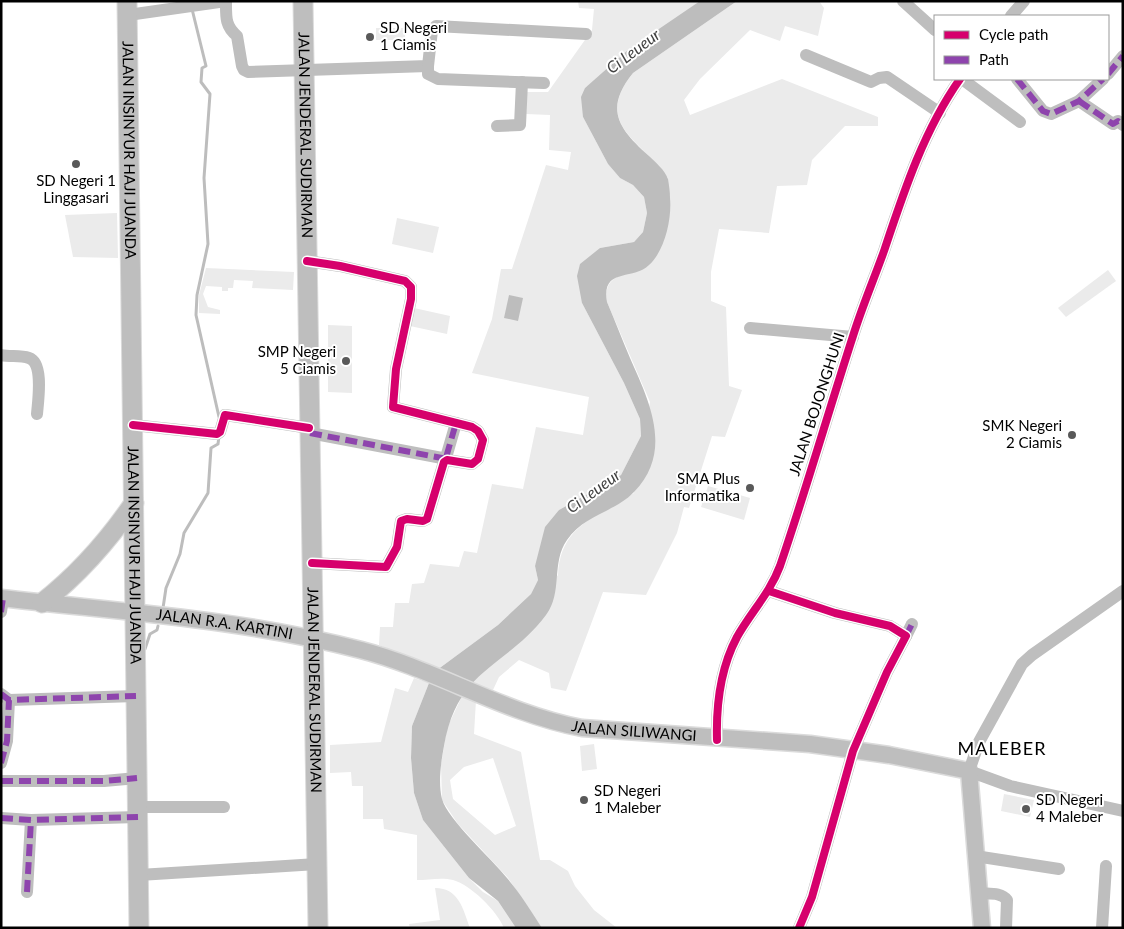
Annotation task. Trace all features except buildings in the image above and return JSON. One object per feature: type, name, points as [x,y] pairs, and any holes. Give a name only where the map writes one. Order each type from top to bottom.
[{"type":"highway","name":"JALAN JENDERAL SUDIRMAN","points":[[303,1],[318,928]]},
{"type":"highway","name":"JALAN INSINYUR HAJI JUANDA","points":[[128,8],[139,928]]},
{"type":"highway","points":[[42,603],[68,582],[98,551],[134,503]]},
{"type":"main road","name":"JALAN R.A. KARTINI","points":[[2,603],[42,603],[249,627],[312,638]]},
{"type":"main road","name":"JALAN SILIWANGI","points":[[312,638],[363,650],[549,720],[582,728],[717,740],[810,744],[898,756],[969,771]]},
{"type":"main road","points":[[969,771],[982,928]]},
{"type":"street","points":[[128,8],[226,1],[227,24],[229,30],[237,36],[244,70],[428,66]]},
{"type":"street","points":[[903,1],[934,29]]},
{"type":"street","points":[[1012,15],[1024,1]]},
{"type":"street","points":[[544,83],[438,79],[428,74],[432,30],[436,26],[586,34]]},
{"type":"street","points":[[806,55],[871,82],[879,78],[887,78],[940,113]]},
{"type":"street","points":[[1109,73],[1123,56]]},
{"type":"street","name":"JALAN BOJONGHUNI","points":[[717,740],[716,714],[718,694],[729,654],[738,636],[769,591],[779,567],[817,455],[853,337],[904,190],[927,136],[960,80]]},
{"type":"street","points":[[962,80],[1020,122]]},
{"type":"street","points":[[1018,80],[1046,114],[1057,112],[1079,101],[1102,80]]},
{"type":"street","points":[[497,126],[520,125],[522,82]]},
{"type":"street","points":[[1079,101],[1113,124],[1121,120]]},
{"type":"street","points":[[133,425],[217,434],[220,432],[224,415],[310,430],[433,456],[445,461],[472,464],[478,459],[483,445],[478,430],[393,407],[396,369],[411,299],[411,287],[406,281],[340,266],[307,261]]},
{"type":"street","points":[[750,328],[853,337]]},
{"type":"street","points":[[1,355],[28,358],[36,365],[39,379],[37,414]]},
{"type":"street","points":[[312,563],[386,567],[397,547],[401,521],[407,519],[423,521],[427,519],[456,423]]},
{"type":"street","points":[[769,591],[835,613],[909,630],[887,672],[853,751],[812,897],[799,928]]},
{"type":"street","points":[[1123,591],[1032,654],[1022,664],[978,742],[969,771],[1010,786],[1123,811]]},
{"type":"street","points":[[1,763],[8,741],[5,697],[136,696]]},
{"type":"street","points":[[1,781],[95,781],[137,778]]},
{"type":"street","points":[[1,818],[31,820],[224,807]]},
{"type":"street","points":[[27,892],[31,820]]},
{"type":"street","points":[[975,856],[1059,869]]},
{"type":"street","points":[[138,875],[317,864]]},
{"type":"street","points":[[1102,928],[1106,866]]},
{"type":"street","points":[[979,893],[1001,895],[1007,900],[1006,928]]},
{"type":"shaded area","points":[[578,1],[700,1],[585,88],[583,117],[608,164],[620,178],[633,185],[644,197],[647,213],[643,232],[634,242],[600,248],[582,303],[624,383],[640,419],[641,436],[621,475],[559,510],[535,566],[538,580],[531,594],[498,625],[437,670],[379,645],[380,627],[393,627],[395,603],[409,603],[412,584],[424,583],[430,564],[459,567],[464,551],[477,553],[492,484],[523,489],[536,427],[583,435],[589,397],[472,373],[492,319],[501,269],[512,269],[546,165],[568,170],[571,152],[549,150],[550,115],[526,114],[527,92],[548,92],[592,30],[594,9],[579,8]]},
{"type":"shaded area","points":[[737,1],[819,1],[824,8],[818,36],[785,26],[780,41],[750,30],[700,79],[684,100],[690,115],[782,79],[878,117],[878,126],[845,126],[812,160],[807,185],[777,186],[769,233],[719,229],[711,272],[711,301],[726,307],[729,386],[742,390],[725,437],[712,436],[689,508],[684,507],[677,533],[646,595],[603,592],[566,691],[551,688],[549,673],[519,660],[499,677],[493,690],[471,683],[558,575],[560,558],[573,533],[595,516],[634,493],[650,402],[607,302],[606,294],[610,282],[614,279],[640,271],[668,178],[625,130],[619,119],[617,106],[622,91],[633,73]]},
{"type":"shaded area","points":[[376,28],[405,28],[405,40],[376,40]]},
{"type":"shaded area","points":[[117,213],[118,258],[73,257],[65,215]]},
{"type":"shaded area","points":[[397,218],[439,227],[433,253],[392,244]]},
{"type":"shaded area","points":[[206,268],[294,272],[293,290],[252,288],[253,281],[234,280],[233,288],[228,288],[228,291],[222,291],[222,287],[206,286],[203,294],[208,307],[220,310],[220,314],[199,313],[199,295]]},
{"type":"shaded area","points":[[1108,270],[1116,281],[1066,317],[1058,308]]},
{"type":"shaded area","points":[[414,308],[450,316],[447,334],[410,326]]},
{"type":"shaded area","points":[[328,325],[352,326],[352,393],[328,392]]},
{"type":"shaded area","points":[[708,486],[750,498],[744,520],[701,507]]},
{"type":"shaded area","points":[[414,678],[429,683],[412,726],[411,758],[414,793],[423,820],[469,878],[483,892],[498,901],[516,928],[504,928],[496,914],[483,899],[460,883],[444,879],[417,880],[417,835],[384,829],[383,819],[363,819],[363,786],[352,786],[351,772],[330,773],[330,745],[381,742],[395,688],[408,692]]},
{"type":"shaded area","points":[[463,694],[476,700],[474,734],[521,752],[540,860],[550,860],[568,871],[575,886],[594,910],[617,928],[542,928],[508,878],[458,824],[442,800],[441,765],[447,728]],"holes":[[[493,758],[516,826],[495,835],[453,799],[450,780],[464,767]]]},
{"type":"shaded area","points":[[594,744],[597,769],[582,771],[580,746]]},
{"type":"shaded area","points":[[1004,794],[1034,800],[1030,817],[1001,811]]},
{"type":"shaded area","points":[[435,888],[443,889],[455,896],[462,907],[470,928],[410,928],[409,924],[440,920]]},
{"type":"water","name":"Ci Leueur","points":[[700,1],[737,1],[633,73],[624,86],[617,108],[618,118],[629,136],[665,172],[670,191],[670,215],[666,234],[655,259],[642,270],[613,279],[606,291],[607,302],[650,408],[655,443],[653,460],[646,476],[634,492],[626,499],[582,525],[567,540],[559,558],[554,597],[546,615],[515,647],[472,684],[460,700],[451,720],[444,746],[440,786],[446,808],[461,828],[512,884],[542,928],[516,928],[498,901],[469,878],[423,820],[414,793],[411,758],[412,726],[429,683],[437,670],[498,625],[531,594],[538,580],[535,566],[545,527],[559,510],[621,475],[641,436],[640,419],[624,383],[582,303],[577,276],[580,264],[600,248],[634,242],[643,232],[647,213],[644,197],[633,185],[620,178],[608,164],[583,117],[581,97],[585,88],[628,50]]},
{"type":"water","points":[[509,295],[523,298],[518,321],[504,318]]},
{"type":"waterway","points":[[192,9],[206,66],[202,68],[201,82],[210,94],[204,178],[208,244],[197,295],[196,315],[219,417]]},
{"type":"waterway","points":[[163,608],[166,588],[180,554],[184,533],[208,493],[211,448],[218,444],[219,436]]},
{"type":"waterway","points":[[145,649],[150,634],[157,630],[158,626]]},
{"type":"marked path","points":[[1109,73],[1123,56]]},
{"type":"marked path","points":[[1018,80],[1043,111],[1051,114],[1079,101],[1102,80]]},
{"type":"marked path","points":[[1079,101],[1113,124],[1118,121],[1123,125]]},
{"type":"marked path","points":[[310,433],[442,458],[445,461],[456,423]]},
{"type":"marked path","points":[[1,612],[3,598]]},
{"type":"marked path","points":[[906,636],[912,624]]},
{"type":"marked path","points":[[1,694],[9,700],[136,696]]},
{"type":"marked path","points":[[1,763],[7,741],[9,700]]},
{"type":"marked path","points":[[1,781],[104,781],[137,778]]},
{"type":"marked path","points":[[1,818],[31,820],[138,817]]},
{"type":"marked path","points":[[27,892],[31,820]]},
{"type":"cycle path","points":[[717,740],[718,700],[723,674],[731,649],[742,628],[776,576],[857,325],[907,184],[925,140],[959,80]]},
{"type":"cycle path","points":[[307,261],[340,266],[405,281],[411,287],[411,299],[396,369],[393,407],[472,427],[478,431],[483,440],[478,459],[472,464],[447,460],[444,462],[427,519],[423,521],[407,519],[401,521],[397,547],[386,567],[312,563]]},
{"type":"cycle path","points":[[133,425],[217,434],[220,432],[225,415],[309,428]]},
{"type":"cycle path","points":[[769,591],[835,613],[890,626],[906,636],[887,672],[853,751],[812,897],[799,928]]},
{"type":"place","name":"SD Negeri 1 Ciamis","points":[[370,37]]},
{"type":"place","name":"SD Negeri 1 Linggasari","points":[[76,164]]},
{"type":"place","name":"SMP Negeri 5 Ciamis","points":[[346,361]]},
{"type":"place","name":"SMK Negeri 2 Ciamis","points":[[1072,435]]},
{"type":"place","name":"SMA Plus Informatika","points":[[750,488]]},
{"type":"place","name":"SD Negeri 1 Maleber","points":[[584,800]]},
{"type":"place","name":"SD Negeri 4 Maleber","points":[[1026,809]]},
{"type":"district","name":"MALEBER","points":[[1002,749]]}]
